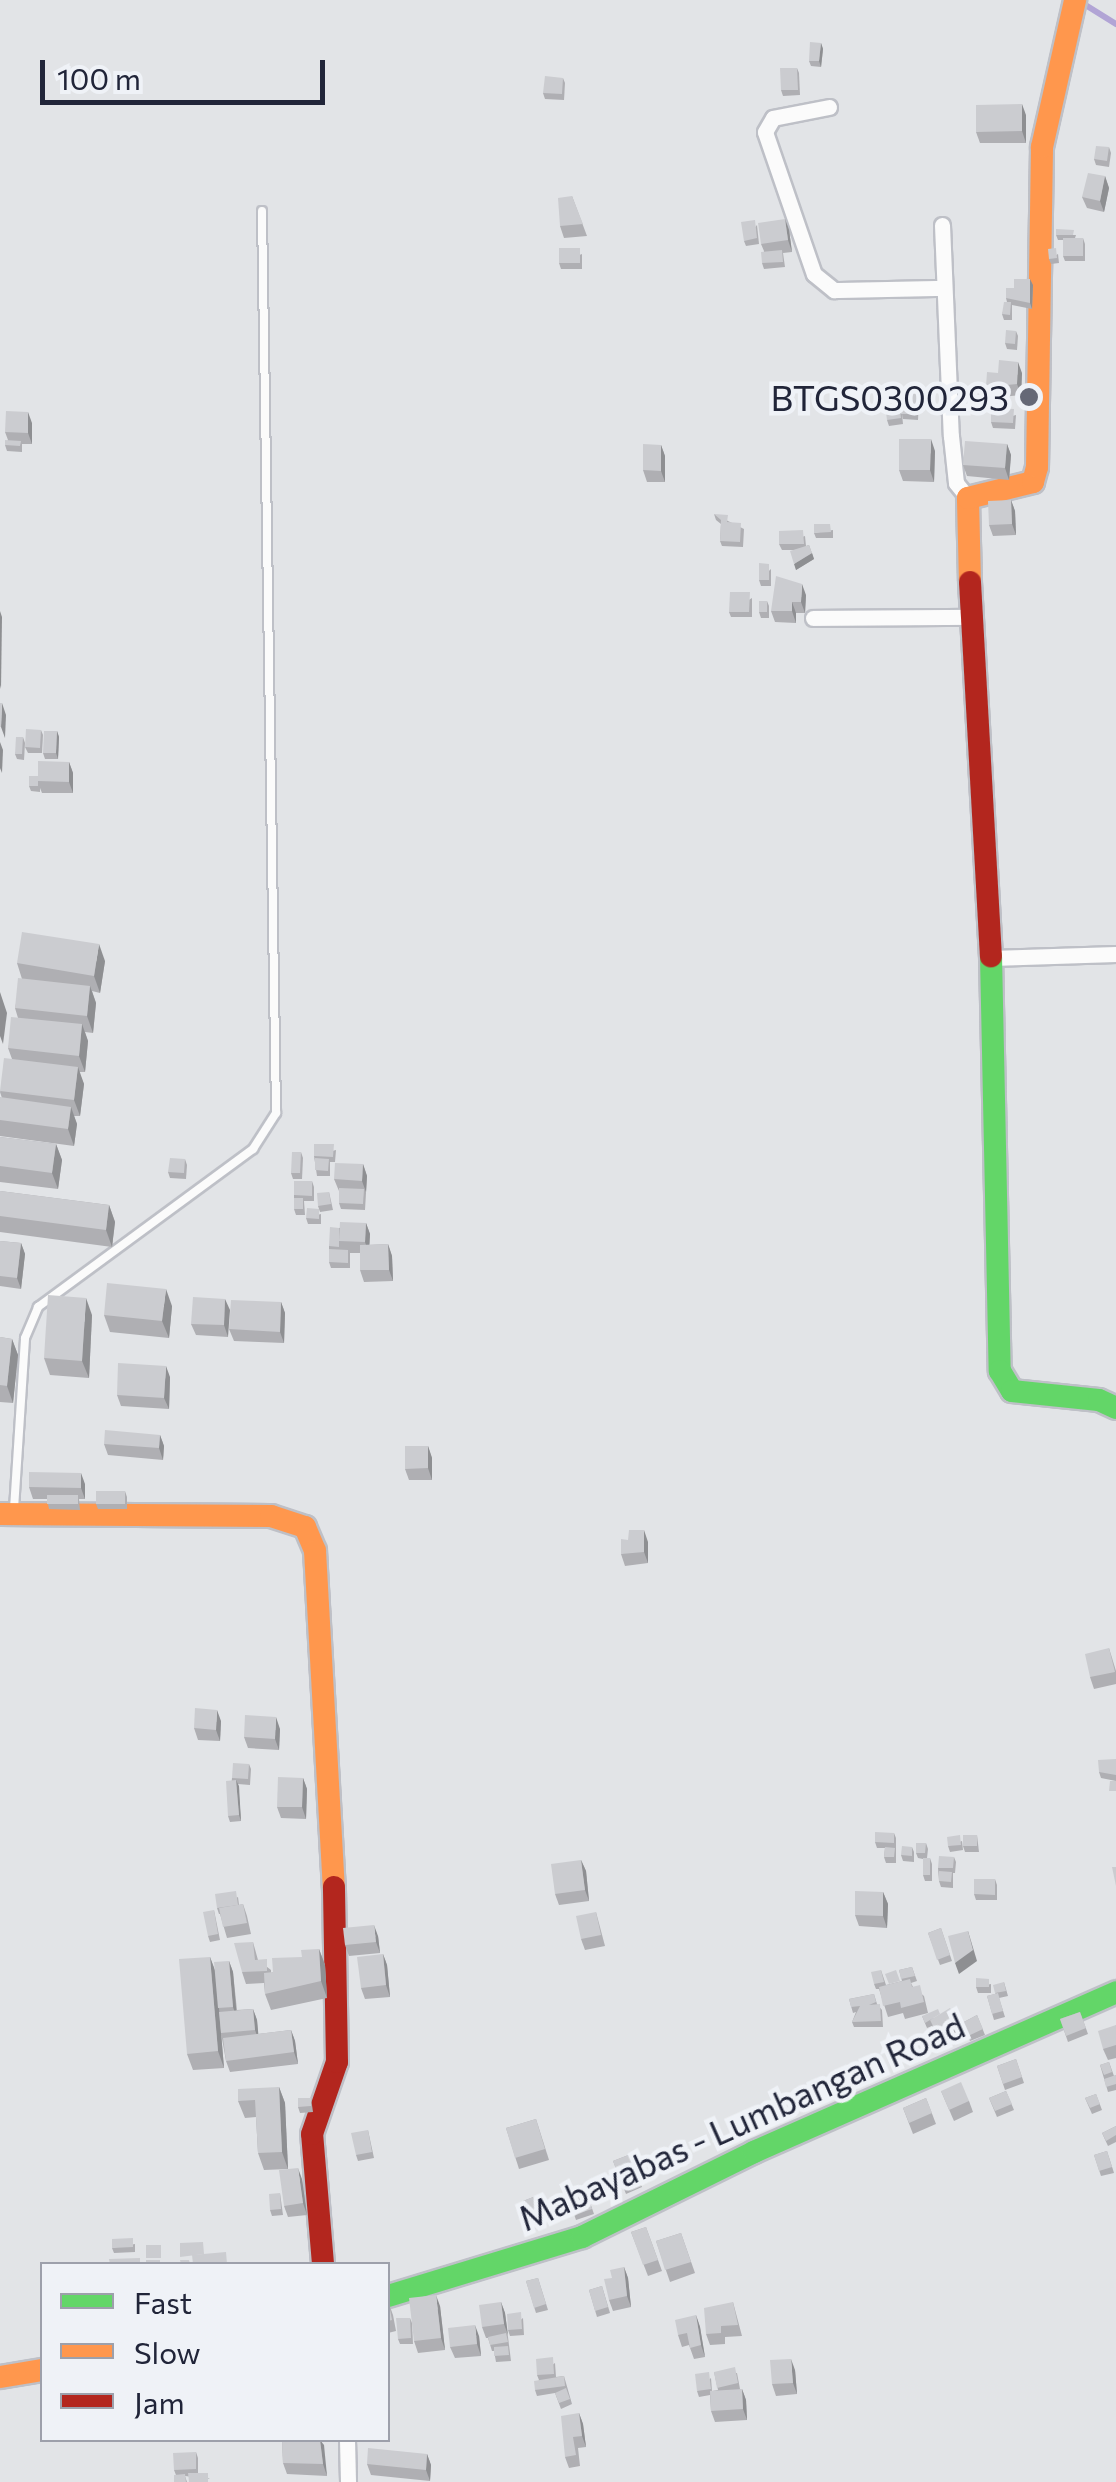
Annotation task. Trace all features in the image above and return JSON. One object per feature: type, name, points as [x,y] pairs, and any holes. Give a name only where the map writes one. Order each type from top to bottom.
[{"type":"street","points":[[968,498],[1033,482],[1038,468],[1042,147],[1075,0]]},
{"type":"street","points":[[829,107],[773,118],[765,132],[814,274],[834,290],[940,288]]},
{"type":"street","points":[[942,224],[940,288],[956,483],[968,498],[992,958],[1000,1371],[1012,1391],[1099,1400],[1116,1408]]},
{"type":"street","points":[[813,618],[972,617]]},
{"type":"street","points":[[992,958],[1116,954]]},
{"type":"street","points":[[7,1514],[271,1516],[305,1527],[315,1551],[340,1998],[337,2062],[312,2134],[323,2262]]},
{"type":"street","name":"Mabayabas - Lumbangan Road","points":[[390,2295],[582,2236],[754,2152],[1116,1992]]},
{"type":"street","points":[[0,2377],[40,2370]]},
{"type":"street","points":[[347,2442],[348,2482]]},
{"type":"lane","points":[[7,1514],[25,1338],[38,1307],[253,1149],[276,1114],[262,211]]},
{"type":"building","points":[[810,42],[821,43],[819,61],[809,61]]},
{"type":"building","points":[[780,68],[797,68],[798,90],[781,90]]},
{"type":"building","points":[[545,76],[563,78],[562,94],[543,93]]},
{"type":"building","points":[[1022,104],[1022,131],[976,132],[976,105]]},
{"type":"building","points":[[1096,146],[1109,147],[1107,161],[1094,159]]},
{"type":"building","points":[[1088,173],[1105,176],[1100,201],[1082,197]]},
{"type":"building","points":[[572,196],[583,224],[560,226],[558,198]]},
{"type":"building","points":[[785,219],[788,240],[761,244],[758,223]]},
{"type":"building","points":[[755,220],[757,238],[744,241],[741,222]]},
{"type":"building","points":[[1056,229],[1074,230],[1073,235],[1056,235]]},
{"type":"building","points":[[1063,238],[1083,238],[1083,256],[1063,256]]},
{"type":"building","points":[[559,248],[580,248],[580,263],[559,263]]},
{"type":"building","points":[[1056,248],[1057,258],[1049,259],[1048,249]]},
{"type":"building","points":[[782,250],[783,262],[762,263],[761,252]]},
{"type":"building","points":[[1014,279],[1030,279],[1030,303],[1006,298],[1006,288],[1014,288]]},
{"type":"building","points":[[1004,302],[1011,302],[1010,315],[1002,314]]},
{"type":"building","points":[[1006,330],[1016,331],[1015,344],[1005,343]]},
{"type":"building","points":[[999,360],[1018,362],[1017,384],[986,387],[987,372],[998,373]]},
{"type":"building","points":[[902,394],[917,394],[916,414],[901,414]]},
{"type":"building","points":[[899,402],[901,418],[887,420],[885,404]]},
{"type":"building","points":[[991,408],[1014,409],[1013,423],[991,422]]},
{"type":"building","points":[[6,411],[28,412],[28,433],[5,432]]},
{"type":"building","points":[[899,439],[931,439],[930,470],[899,470]]},
{"type":"building","points":[[5,440],[21,441],[20,446],[5,445]]},
{"type":"building","points":[[965,441],[1007,444],[1005,468],[963,465]]},
{"type":"building","points":[[643,444],[661,445],[661,471],[643,470]]},
{"type":"building","points":[[1011,500],[1012,524],[989,525],[988,501]]},
{"type":"building","points":[[714,514],[728,515],[727,522],[741,523],[740,542],[720,541],[721,520]]},
{"type":"building","points":[[814,524],[830,524],[831,532],[814,533]]},
{"type":"building","points":[[803,530],[804,544],[779,544],[779,531]]},
{"type":"building","points":[[809,545],[812,553],[794,564],[790,551]]},
{"type":"building","points":[[759,563],[769,564],[769,580],[759,580]]},
{"type":"building","points":[[776,576],[802,584],[801,602],[792,602],[792,611],[771,611]]},
{"type":"building","points":[[730,592],[750,592],[749,612],[729,612]]},
{"type":"building","points":[[759,601],[767,601],[767,612],[759,612]]},
{"type":"building","points":[[26,729],[41,730],[40,748],[25,747]]},
{"type":"building","points":[[44,731],[57,731],[56,753],[43,753]]},
{"type":"building","points":[[16,737],[23,737],[22,754],[15,754]]},
{"type":"building","points":[[38,761],[69,762],[69,782],[38,781]]},
{"type":"building","points":[[29,776],[38,776],[38,786],[29,786]]},
{"type":"building","points":[[22,932],[99,944],[94,976],[17,963]]},
{"type":"building","points":[[18,978],[90,986],[87,1016],[15,1008]]},
{"type":"building","points":[[11,1017],[82,1024],[79,1056],[8,1048]]},
{"type":"building","points":[[4,1058],[78,1067],[74,1100],[0,1091]]},
{"type":"building","points":[[0,1097],[71,1107],[68,1129],[0,1120]]},
{"type":"building","points":[[0,1137],[56,1144],[52,1173],[0,1166]]},
{"type":"building","points":[[314,1144],[334,1144],[333,1157],[314,1156]]},
{"type":"building","points":[[292,1152],[301,1152],[300,1173],[291,1173]]},
{"type":"building","points":[[170,1158],[185,1159],[184,1173],[168,1172]]},
{"type":"building","points":[[315,1158],[329,1159],[328,1171],[315,1170]]},
{"type":"building","points":[[335,1163],[363,1164],[362,1181],[334,1179]]},
{"type":"building","points":[[294,1181],[312,1181],[312,1196],[294,1195]]},
{"type":"building","points":[[339,1188],[364,1189],[363,1204],[339,1203]]},
{"type":"building","points":[[0,1191],[109,1205],[106,1230],[0,1216]]},
{"type":"building","points":[[329,1192],[331,1204],[318,1206],[317,1193]]},
{"type":"building","points":[[294,1198],[303,1198],[303,1209],[294,1209]]},
{"type":"building","points":[[307,1208],[319,1209],[319,1219],[306,1218]]},
{"type":"building","points":[[340,1222],[366,1223],[365,1242],[339,1241]]},
{"type":"building","points":[[330,1227],[339,1228],[339,1247],[329,1246]]},
{"type":"building","points":[[0,1241],[21,1243],[17,1278],[0,1276]]},
{"type":"building","points":[[388,1244],[389,1270],[360,1270],[360,1245]]},
{"type":"building","points":[[329,1249],[348,1250],[348,1263],[329,1262]]},
{"type":"building","points":[[107,1283],[166,1289],[162,1321],[104,1315]]},
{"type":"building","points":[[48,1295],[86,1298],[82,1361],[44,1358]]},
{"type":"building","points":[[193,1297],[225,1299],[224,1325],[191,1324]]},
{"type":"building","points":[[231,1300],[281,1302],[280,1332],[229,1329]]},
{"type":"building","points":[[0,1337],[12,1339],[7,1386],[0,1385]]},
{"type":"building","points":[[118,1363],[166,1366],[164,1398],[117,1395]]},
{"type":"building","points":[[105,1430],[160,1435],[159,1448],[104,1444]]},
{"type":"building","points":[[405,1446],[428,1446],[428,1468],[405,1469]]},
{"type":"building","points":[[29,1472],[81,1473],[81,1488],[29,1487]]},
{"type":"building","points":[[96,1491],[125,1491],[125,1504],[96,1504]]},
{"type":"building","points":[[47,1495],[78,1495],[78,1504],[47,1504]]},
{"type":"building","points":[[629,1530],[644,1530],[644,1552],[621,1554],[621,1539],[628,1540]]},
{"type":"building","points":[[1109,1648],[1115,1672],[1090,1677],[1085,1654]]},
{"type":"building","points":[[195,1708],[217,1710],[216,1730],[194,1728]]},
{"type":"building","points":[[245,1715],[276,1717],[275,1739],[244,1737]]},
{"type":"building","points":[[1116,1759],[1116,1775],[1099,1772],[1098,1760]]},
{"type":"building","points":[[233,1763],[249,1764],[248,1779],[232,1778]]},
{"type":"building","points":[[278,1777],[303,1778],[302,1807],[277,1807]]},
{"type":"building","points":[[236,1780],[239,1815],[228,1816],[226,1781]]},
{"type":"building","points":[[1110,1781],[1116,1781],[1116,1791],[1109,1791]]},
{"type":"building","points":[[875,1832],[894,1833],[894,1843],[875,1842]]},
{"type":"building","points":[[960,1835],[961,1845],[948,1846],[947,1837]]},
{"type":"building","points":[[963,1835],[977,1835],[977,1846],[963,1846]]},
{"type":"building","points":[[916,1843],[926,1843],[925,1853],[916,1853]]},
{"type":"building","points":[[902,1846],[912,1847],[912,1856],[901,1855]]},
{"type":"building","points":[[885,1847],[895,1848],[894,1857],[884,1857]]},
{"type":"building","points":[[939,1856],[954,1857],[953,1868],[938,1868]]},
{"type":"building","points":[[923,1858],[930,1858],[930,1875],[923,1875]]},
{"type":"building","points":[[581,1860],[585,1890],[555,1894],[551,1864]]},
{"type":"building","points":[[939,1871],[952,1872],[951,1882],[939,1881]]},
{"type":"building","points":[[974,1879],[995,1879],[995,1895],[974,1894]]},
{"type":"building","points":[[236,1891],[238,1905],[217,1908],[215,1894]]},
{"type":"building","points":[[855,1891],[883,1892],[883,1916],[855,1915]]},
{"type":"building","points":[[243,1904],[247,1923],[223,1927],[219,1908]]},
{"type":"building","points":[[214,1910],[218,1934],[208,1936],[203,1912]]},
{"type":"building","points":[[596,1912],[601,1935],[581,1939],[576,1916]]},
{"type":"building","points":[[374,1925],[376,1942],[345,1945],[343,1928]]},
{"type":"building","points":[[941,1928],[950,1955],[937,1960],[928,1933]]},
{"type":"building","points":[[968,1931],[973,1950],[955,1963],[948,1936]]},
{"type":"building","points":[[253,1942],[255,1960],[267,1959],[267,1971],[242,1972],[234,1943]]},
{"type":"building","points":[[319,1949],[321,1981],[265,1994],[264,1973],[273,1972],[272,1958],[302,1957],[301,1950]]},
{"type":"building","points":[[383,1954],[386,1985],[361,1988],[357,1957]]},
{"type":"building","points":[[210,1957],[218,2051],[187,2054],[179,1959]]},
{"type":"building","points":[[229,1961],[233,2007],[218,2008],[214,1962]]},
{"type":"building","points":[[912,1967],[915,1976],[901,1979],[899,1970]]},
{"type":"building","points":[[881,1970],[884,1982],[874,1984],[871,1972]]},
{"type":"building","points":[[896,1970],[900,1981],[889,1984],[885,1974]]},
{"type":"building","points":[[976,1978],[989,1979],[989,1987],[976,1987]]},
{"type":"building","points":[[910,1979],[912,1987],[920,1985],[924,2002],[901,2008],[900,2002],[883,2006],[879,1987]]},
{"type":"building","points":[[1004,1982],[1006,1991],[995,1993],[993,1985]]},
{"type":"building","points":[[998,1993],[1003,2011],[992,2014],[987,1996]]},
{"type":"building","points":[[874,1994],[876,2002],[869,2005],[880,2004],[881,2021],[852,2022],[860,2006],[851,2007],[849,1999]]},
{"type":"building","points":[[950,2008],[959,2024],[938,2036],[930,2020]]},
{"type":"building","points":[[253,2009],[255,2030],[221,2033],[219,2012]]},
{"type":"building","points":[[938,2009],[940,2014],[925,2023],[922,2016]]},
{"type":"building","points":[[1080,2012],[1086,2028],[1066,2036],[1060,2019]]},
{"type":"building","points":[[977,2015],[983,2029],[968,2036],[962,2023]]},
{"type":"building","points":[[1116,2025],[1116,2045],[1103,2049],[1098,2031]]},
{"type":"building","points":[[291,2030],[294,2052],[226,2061],[223,2038]]},
{"type":"building","points":[[1016,2059],[1022,2077],[1003,2084],[997,2066]]},
{"type":"building","points":[[1109,2062],[1112,2072],[1104,2075],[1100,2065]]},
{"type":"building","points":[[1116,2075],[1116,2084],[1106,2087],[1104,2079]]},
{"type":"building","points":[[961,2082],[969,2101],[949,2110],[941,2091]]},
{"type":"building","points":[[279,2087],[282,2152],[258,2153],[255,2100],[238,2101],[238,2089]]},
{"type":"building","points":[[1006,2091],[1012,2104],[995,2111],[989,2098]]},
{"type":"building","points":[[1096,2094],[1100,2104],[1090,2108],[1085,2098]]},
{"type":"building","points":[[298,2098],[311,2098],[311,2106],[298,2107]]},
{"type":"building","points":[[926,2098],[932,2113],[909,2123],[903,2108]]},
{"type":"building","points":[[536,2119],[545,2149],[515,2158],[506,2128]]},
{"type":"building","points":[[1116,2126],[1116,2135],[1106,2141],[1102,2133]]},
{"type":"building","points":[[368,2130],[372,2152],[356,2155],[351,2133]]},
{"type":"building","points":[[1107,2151],[1112,2167],[1099,2171],[1094,2155]]},
{"type":"building","points":[[631,2154],[636,2167],[618,2174],[613,2161]]},
{"type":"building","points":[[298,2168],[303,2203],[284,2206],[279,2170]]},
{"type":"building","points":[[636,2171],[640,2181],[624,2189],[619,2179]]},
{"type":"building","points":[[586,2191],[592,2209],[574,2215],[568,2196]]},
{"type":"building","points":[[280,2193],[281,2209],[270,2210],[269,2194]]},
{"type":"building","points":[[536,2196],[542,2211],[530,2216],[523,2201]]},
{"type":"building","points":[[646,2227],[658,2260],[643,2265],[631,2232]]},
{"type":"building","points":[[681,2233],[691,2262],[665,2270],[656,2241]]},
{"type":"building","points":[[133,2238],[133,2247],[112,2248],[112,2239]]},
{"type":"building","points":[[203,2242],[204,2254],[180,2257],[180,2243]]},
{"type":"building","points":[[146,2245],[161,2245],[161,2258],[146,2258]]},
{"type":"building","points":[[226,2252],[227,2262],[193,2262],[192,2255]]},
{"type":"building","points":[[140,2258],[140,2262],[110,2262],[109,2259]]},
{"type":"building","points":[[624,2267],[627,2296],[609,2300],[604,2279],[612,2278],[610,2270]]},
{"type":"building","points":[[538,2278],[546,2304],[534,2308],[526,2281]]},
{"type":"building","points":[[602,2286],[608,2307],[595,2311],[589,2290]]},
{"type":"building","points":[[436,2295],[441,2338],[414,2341],[409,2298]]},
{"type":"building","points":[[501,2302],[504,2324],[482,2327],[479,2305]]},
{"type":"building","points":[[733,2302],[738,2325],[721,2326],[721,2333],[706,2334],[704,2308]]},
{"type":"building","points":[[521,2312],[522,2329],[508,2330],[507,2314]]},
{"type":"building","points":[[696,2315],[701,2345],[690,2348],[687,2333],[678,2335],[675,2320]]},
{"type":"building","points":[[396,2318],[410,2318],[411,2338],[398,2339]]},
{"type":"building","points":[[475,2325],[477,2344],[450,2347],[448,2328]]},
{"type":"building","points":[[506,2333],[508,2342],[490,2345],[488,2337]]},
{"type":"building","points":[[508,2346],[509,2355],[494,2356],[494,2347]]},
{"type":"building","points":[[553,2357],[554,2374],[537,2375],[536,2359]]},
{"type":"building","points":[[791,2359],[793,2383],[772,2384],[770,2360]]},
{"type":"building","points":[[735,2367],[738,2383],[717,2388],[714,2372]]},
{"type":"building","points":[[709,2372],[711,2389],[697,2391],[695,2374]]},
{"type":"building","points":[[564,2376],[565,2386],[535,2390],[534,2381]]},
{"type":"building","points":[[566,2388],[570,2399],[559,2403],[555,2393]]},
{"type":"building","points":[[742,2389],[743,2409],[711,2411],[710,2391]]},
{"type":"building","points":[[579,2413],[582,2436],[573,2437],[576,2455],[565,2457],[561,2416]]},
{"type":"building","points":[[282,2442],[320,2442],[323,2464],[283,2463]]},
{"type":"building","points":[[368,2448],[427,2454],[426,2470],[367,2464]]},
{"type":"building","points":[[196,2452],[196,2469],[174,2470],[173,2453]]},
{"type":"building","points":[[188,2473],[208,2473],[208,2482],[189,2482]]},
{"type":"building","points":[[185,2474],[186,2482],[174,2482],[174,2475]]},
{"type":"waterway","points":[[1079,1],[1116,24]]},
{"type":"traffic: fast","points":[[991,956],[1000,1371],[1012,1391],[1099,1400],[1116,1408]]},
{"type":"traffic: fast","points":[[390,2295],[582,2237],[754,2152],[1116,1992]]},
{"type":"traffic: slow","points":[[970,582],[968,498],[1033,482],[1037,467],[1042,147],[1075,0]]},
{"type":"traffic: slow","points":[[0,1514],[271,1516],[305,1527],[315,1551],[334,1887]]},
{"type":"traffic: slow","points":[[0,2377],[40,2370]]},
{"type":"traffic: jam","points":[[970,582],[991,956]]},
{"type":"traffic: jam","points":[[323,2262],[312,2134],[337,2062],[334,1887]]},
{"type":"place","name":"BTGS0300293","points":[[1029,397]]}]
